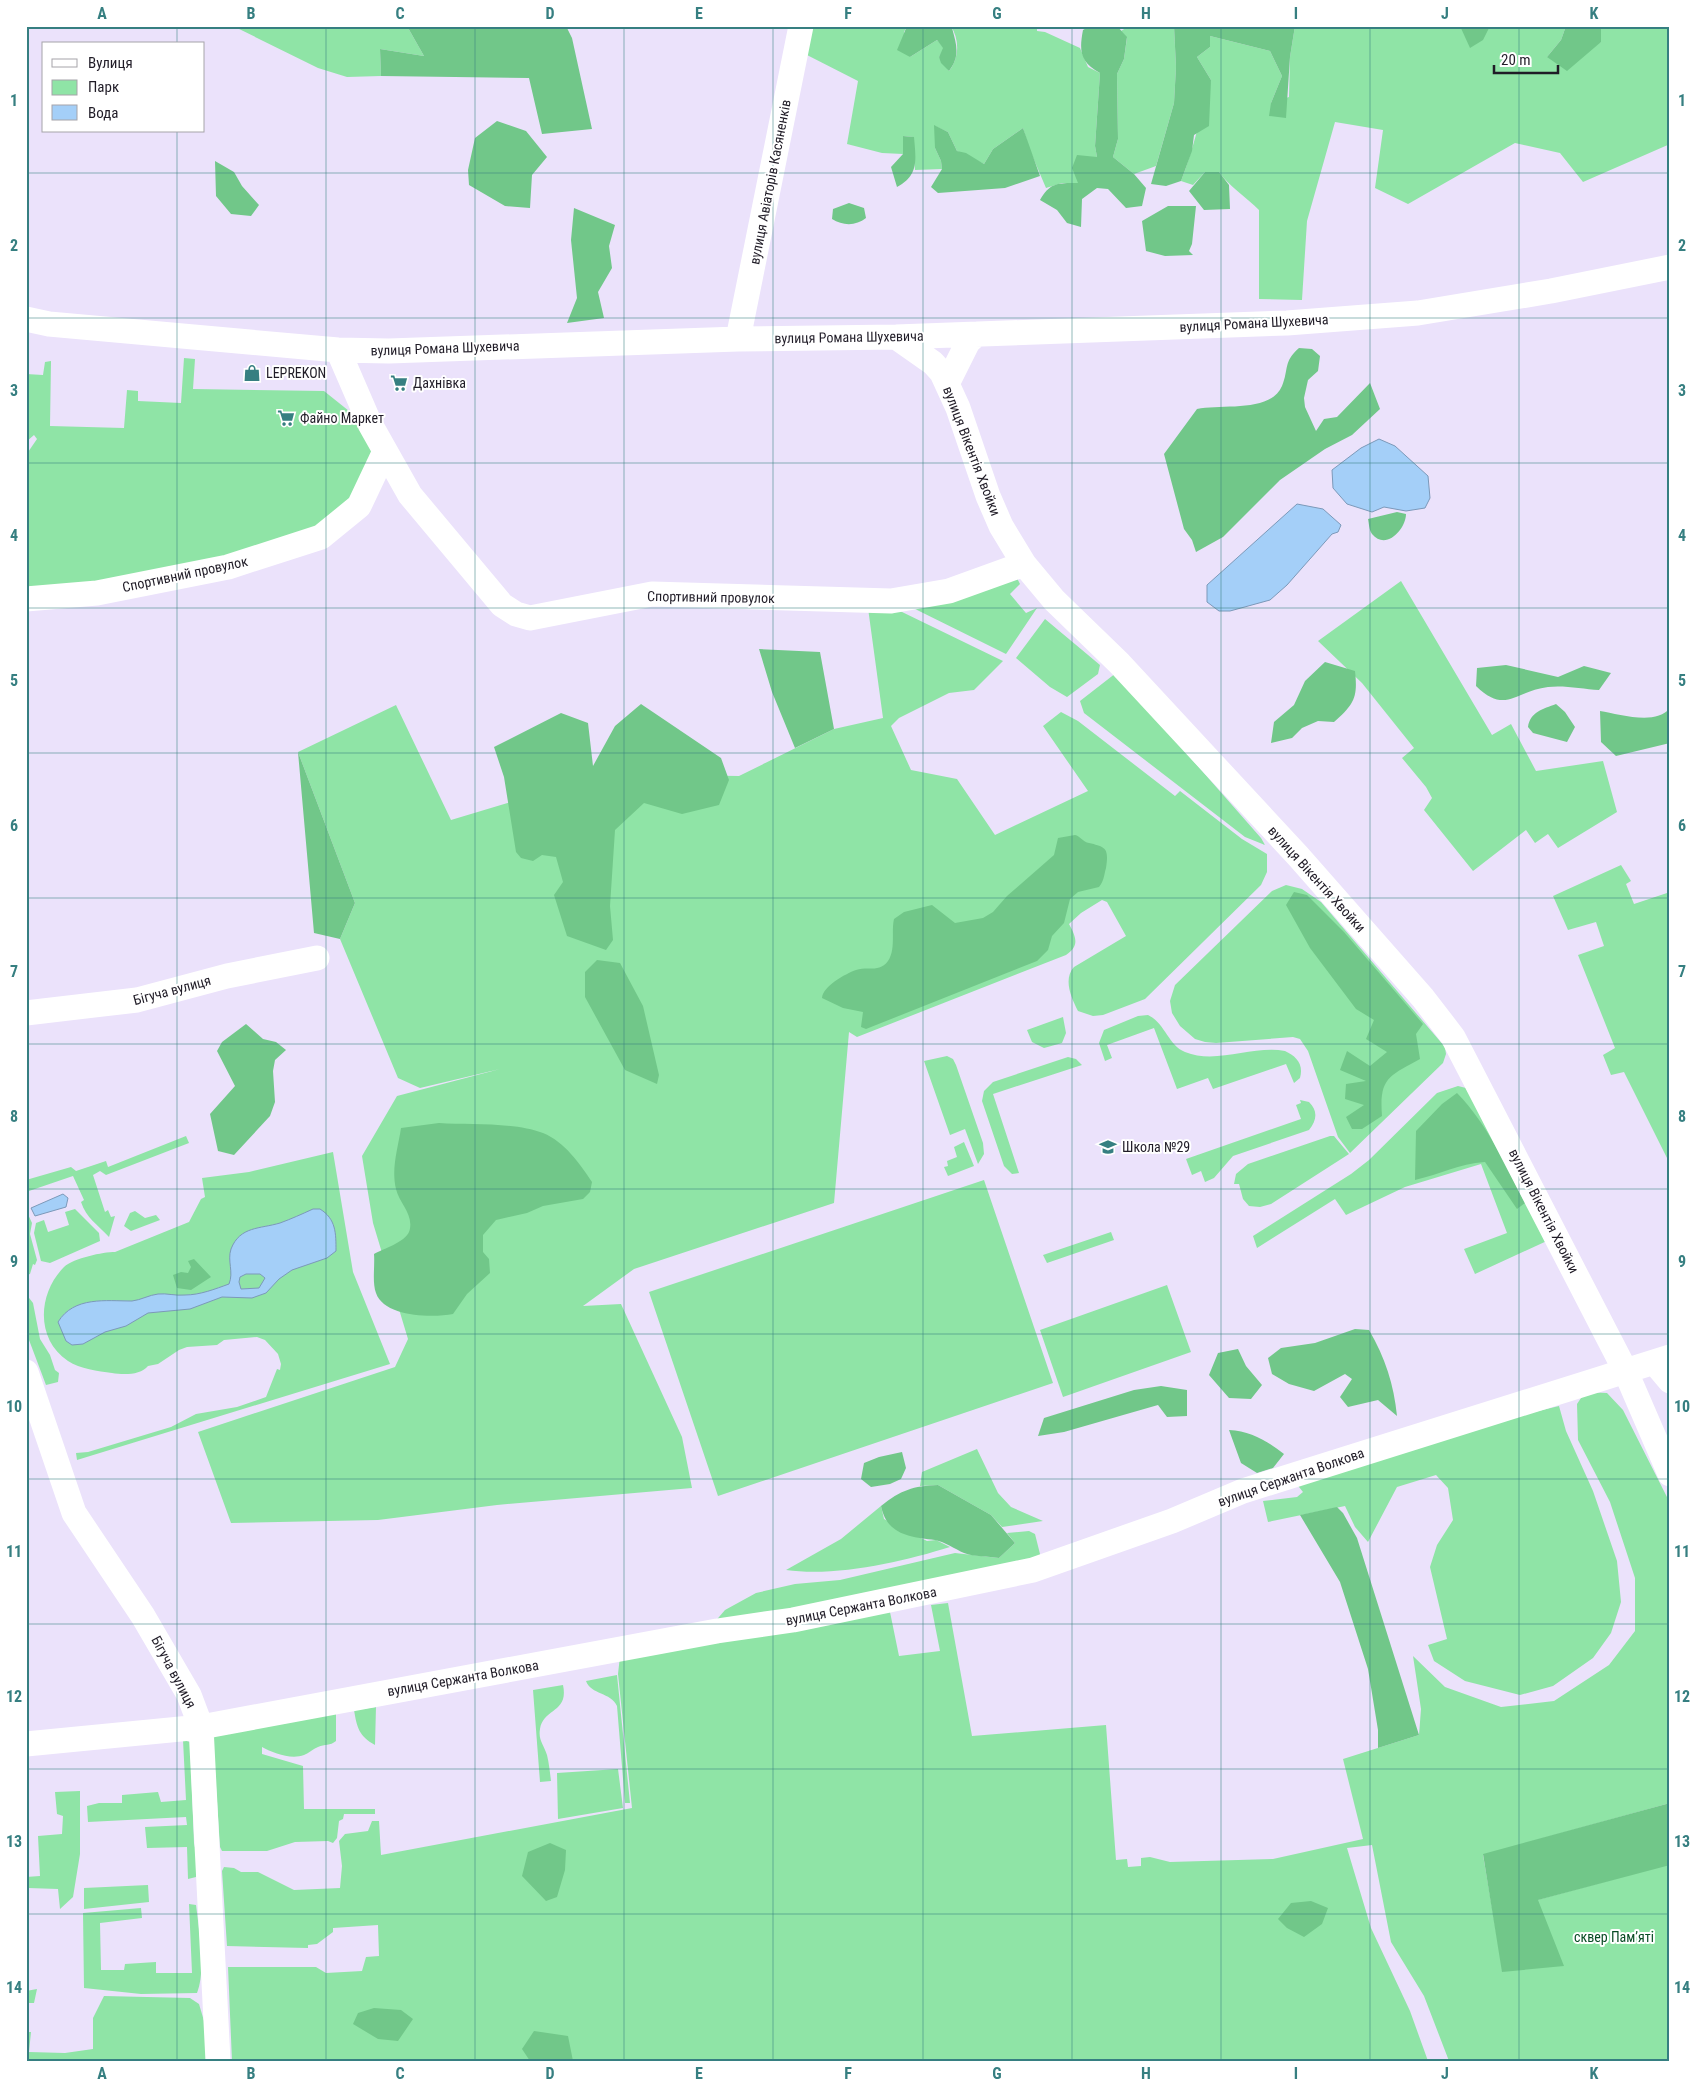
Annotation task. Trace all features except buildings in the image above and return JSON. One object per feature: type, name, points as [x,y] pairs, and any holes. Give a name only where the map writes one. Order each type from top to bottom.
[{"type":"street","name":"вулиця Авіаторів Касяненків","points":[[738,338],[801,26]]},
{"type":"street","name":"вулиця Романа Шухевича","points":[[26,319],[49,324],[338,350],[389,351],[738,338],[896,337],[1287,323],[1418,313],[1670,267]]},
{"type":"street","points":[[947,384],[968,342],[978,334]]},
{"type":"street","name":"вулиця Вікентія Хвойки","points":[[896,337],[933,363],[947,384],[958,408],[988,496],[1001,526],[1024,564],[1054,600],[1120,663],[1298,856],[1422,998],[1453,1037],[1625,1370],[1670,1474]]},
{"type":"street","name":"Спортивний провулок","points":[[338,350],[370,424],[410,495],[502,605],[516,614],[530,618],[652,594],[891,601],[949,591],[1024,564]]},
{"type":"street","name":"Спортивний провулок","points":[[26,599],[97,593],[228,567],[321,537],[359,506],[386,451]]},
{"type":"street","name":"Бігуча вулиця","points":[[26,1013],[137,1000],[227,976],[317,958]]},
{"type":"street","name":"вулиця Сержанта Волкова","points":[[26,1744],[201,1727],[717,1631],[793,1620],[1033,1570],[1172,1521],[1243,1491],[1625,1370],[1665,1367]]},
{"type":"street","name":"Бігуча вулиця","points":[[26,1372],[74,1513],[143,1616],[189,1694],[201,1727],[218,2061]]},
{"type":"green space","points":[[233,26],[407,26],[424,56],[380,49],[381,76],[347,77],[318,68]]},
{"type":"green space","points":[[407,26],[566,26],[572,38],[592,129],[542,134],[529,78],[381,76],[380,49],[424,56]]},
{"type":"green space","points":[[810,26],[907,26],[904,32],[910,57],[937,40],[944,48],[939,57],[949,71],[955,61],[957,49],[956,38],[951,26],[1037,26],[1037,31],[1045,32],[1080,48],[1088,67],[1100,73],[1095,146],[1097,157],[1079,183],[1062,183],[1046,188],[1029,148],[1023,128],[993,149],[984,164],[957,151],[948,132],[935,126],[935,148],[941,161],[942,169],[915,170],[913,137],[903,136],[903,154],[882,153],[847,144],[858,81],[805,54]]},
{"type":"green space","points":[[907,26],[952,28],[956,56],[949,71],[941,63],[939,57],[943,48],[937,40],[910,57],[897,50]]},
{"type":"green space","points":[[1090,26],[1117,26],[1127,37],[1124,59],[1117,74],[1118,139],[1113,157],[1134,174],[1146,188],[1142,206],[1126,208],[1108,189],[1097,188],[1082,199],[1081,227],[1067,223],[1057,210],[1040,200],[1051,187],[1065,183],[1078,183],[1072,168],[1077,155],[1097,157],[1095,146],[1100,73],[1088,65],[1081,50],[1083,30]]},
{"type":"green space","points":[[1129,26],[1174,26],[1176,67],[1174,103],[1156,166],[1134,174],[1113,157],[1118,139],[1117,74],[1124,59],[1127,38],[1121,31]]},
{"type":"green space","points":[[1174,26],[1295,26],[1290,57],[1286,118],[1269,116],[1271,103],[1282,76],[1270,51],[1210,36],[1210,47],[1197,57],[1211,80],[1209,126],[1194,135],[1192,151],[1181,181],[1166,186],[1151,184],[1174,103],[1176,67]]},
{"type":"green space","points":[[1295,26],[1566,26],[1561,40],[1547,57],[1601,42],[1601,26],[1670,26],[1670,144],[1583,182],[1560,153],[1515,143],[1408,204],[1375,188],[1383,130],[1335,122],[1307,221],[1302,300],[1259,299],[1259,210],[1219,172],[1205,172],[1193,185],[1181,181],[1194,144],[1211,80],[1197,57],[1210,47],[1210,36],[1270,51],[1282,76],[1271,103],[1289,97],[1290,57]]},
{"type":"green space","points":[[1460,26],[1490,26],[1483,40],[1470,48]]},
{"type":"green space","points":[[1566,26],[1601,26],[1601,42],[1567,71],[1547,57],[1561,40]]},
{"type":"green space","points":[[497,121],[526,131],[547,157],[532,175],[530,208],[505,206],[469,185],[468,170],[475,138]]},
{"type":"green space","points":[[934,125],[948,132],[957,151],[966,153],[984,164],[993,149],[1023,128],[1040,176],[1005,188],[938,193],[931,187],[942,169],[941,161],[935,148]]},
{"type":"green space","points":[[903,136],[914,137],[915,160],[913,172],[897,187],[891,167],[903,154]]},
{"type":"green space","points":[[215,161],[234,172],[242,186],[259,205],[251,216],[231,214],[216,196]]},
{"type":"green space","points":[[1205,172],[1219,172],[1229,185],[1230,209],[1204,210],[1189,191]]},
{"type":"green space","points":[[849,203],[864,208],[866,218],[858,223],[849,224],[832,219],[833,209]]},
{"type":"green space","points":[[1168,206],[1196,206],[1192,244],[1189,251],[1193,255],[1165,256],[1146,251],[1142,221]]},
{"type":"green space","points":[[574,208],[615,225],[609,246],[612,268],[598,292],[604,318],[567,323],[577,298],[571,240]]},
{"type":"green space","points":[[1299,348],[1312,349],[1320,356],[1318,371],[1308,380],[1304,398],[1305,407],[1316,431],[1324,419],[1337,417],[1370,383],[1380,409],[1352,435],[1325,449],[1280,480],[1223,537],[1196,552],[1192,540],[1184,529],[1164,454],[1197,409],[1257,404],[1276,395],[1282,386],[1288,362]]},
{"type":"green space","points":[[184,358],[195,359],[193,389],[324,391],[354,415],[375,456],[370,471],[327,528],[156,575],[26,589],[26,455],[37,439],[34,435],[26,442],[26,374],[43,375],[45,362],[51,361],[50,426],[124,428],[127,390],[138,391],[138,401],[181,403]]},
{"type":"green space","points":[[1397,512],[1406,514],[1403,526],[1389,539],[1377,539],[1372,534],[1368,519]]},
{"type":"green space","points":[[1017,578],[1020,584],[1010,594],[1026,613],[1037,608],[1006,654],[911,607]]},
{"type":"green space","points":[[1401,581],[1492,735],[1511,724],[1536,771],[1603,761],[1617,812],[1558,848],[1548,834],[1535,843],[1526,830],[1473,871],[1424,810],[1432,798],[1426,787],[1402,758],[1414,748],[1362,683],[1318,641]]},
{"type":"green space","points":[[868,608],[900,611],[1003,661],[974,690],[949,693],[899,718],[891,726],[911,770],[957,779],[995,835],[1088,791],[1043,726],[1061,712],[1078,721],[1175,796],[1180,791],[1242,839],[1267,854],[1267,872],[1261,885],[1145,999],[1103,1015],[1093,1016],[1078,1011],[1069,988],[1069,977],[1074,967],[1126,936],[1107,902],[1102,900],[1081,913],[1069,924],[1075,945],[1066,955],[857,1037],[849,1032],[834,1203],[634,1269],[583,1306],[621,1304],[682,1437],[692,1488],[497,1505],[378,1520],[231,1523],[198,1432],[395,1367],[408,1339],[373,1223],[362,1156],[397,1096],[500,1069],[420,1088],[398,1078],[340,939],[355,903],[298,752],[396,705],[451,820],[603,774],[739,776],[834,729],[883,718]]},
{"type":"green space","points":[[1045,619],[1100,665],[1098,674],[1067,697],[1050,687],[1016,658]]},
{"type":"green space","points":[[759,649],[820,652],[834,729],[795,748],[772,692]]},
{"type":"green space","points":[[1325,662],[1355,671],[1356,688],[1350,705],[1334,722],[1318,721],[1302,728],[1292,738],[1271,743],[1274,722],[1294,705],[1305,681]]},
{"type":"green space","points":[[1506,665],[1558,677],[1584,666],[1611,673],[1599,690],[1548,687],[1503,700],[1486,695],[1476,686],[1477,668]]},
{"type":"green space","points":[[1116,673],[1261,838],[1265,845],[1245,837],[1084,713],[1080,701]]},
{"type":"green space","points":[[641,704],[721,758],[729,780],[719,805],[682,814],[644,803],[615,830],[610,906],[613,940],[606,950],[567,936],[554,895],[563,882],[556,857],[542,855],[533,861],[521,858],[516,852],[504,777],[494,747],[561,713],[588,723],[593,766],[615,726]]},
{"type":"green space","points":[[1556,704],[1565,712],[1575,727],[1567,742],[1533,733],[1528,727],[1534,714]]},
{"type":"green space","points":[[1670,708],[1670,743],[1616,756],[1601,742],[1600,711],[1647,718],[1664,713]]},
{"type":"green space","points":[[298,752],[355,903],[340,939],[314,933]]},
{"type":"green space","points":[[1075,835],[1105,849],[1107,861],[1104,878],[1099,887],[1078,892],[1070,899],[1064,923],[1052,936],[1048,950],[1037,961],[866,1029],[861,1027],[863,1012],[843,1008],[822,998],[830,985],[846,974],[860,969],[877,968],[885,965],[893,946],[894,919],[904,912],[932,905],[955,923],[983,918],[993,912],[1007,896],[1054,855],[1058,838]]},
{"type":"green space","points":[[1621,865],[1631,881],[1626,884],[1634,904],[1670,892],[1670,1164],[1624,1072],[1611,1075],[1603,1055],[1615,1048],[1578,955],[1604,946],[1596,922],[1568,930],[1553,896]]},
{"type":"green space","points":[[1286,885],[1302,889],[1321,902],[1445,1047],[1446,1054],[1443,1063],[1350,1153],[1338,1137],[1308,1051],[1300,1039],[1293,1037],[1216,1043],[1205,1042],[1195,1039],[1180,1026],[1172,1013],[1170,1001],[1175,985],[1272,891]]},
{"type":"green space","points":[[1294,892],[1307,895],[1344,932],[1423,1024],[1416,1034],[1420,1059],[1394,1074],[1388,1080],[1382,1093],[1382,1116],[1362,1129],[1352,1129],[1346,1117],[1364,1105],[1345,1099],[1346,1084],[1366,1081],[1340,1070],[1347,1051],[1370,1066],[1387,1052],[1366,1039],[1374,1020],[1356,1009],[1310,948],[1286,905]]},
{"type":"green space","points":[[597,960],[620,963],[643,1006],[659,1075],[657,1084],[625,1070],[585,997],[585,972]]},
{"type":"green space","points":[[1148,1015],[1159,1023],[1179,1049],[1185,1052],[1197,1055],[1222,1056],[1260,1050],[1285,1051],[1293,1055],[1298,1061],[1301,1069],[1300,1078],[1294,1083],[1286,1064],[1213,1089],[1208,1078],[1177,1089],[1154,1028],[1107,1045],[1112,1058],[1105,1061],[1099,1043],[1104,1030],[1138,1016]]},
{"type":"green space","points":[[1063,1017],[1066,1033],[1062,1043],[1044,1048],[1032,1042],[1027,1030]]},
{"type":"green space","points":[[246,1024],[263,1039],[276,1042],[286,1050],[275,1060],[273,1071],[275,1102],[270,1116],[234,1155],[218,1151],[210,1114],[235,1086],[217,1051],[222,1042]]},
{"type":"green space","points":[[947,1056],[953,1059],[956,1065],[983,1143],[984,1154],[978,1164],[965,1129],[950,1135],[924,1061]]},
{"type":"green space","points":[[1068,1057],[1076,1059],[1082,1065],[993,1094],[1019,1173],[1012,1174],[1004,1166],[982,1101],[984,1091],[993,1082]]},
{"type":"green space","points":[[1458,1086],[1466,1088],[1549,1240],[1475,1274],[1464,1249],[1507,1233],[1481,1164],[1405,1187],[1346,1215],[1335,1199],[1257,1248],[1253,1236],[1351,1174],[1369,1160],[1437,1093]]},
{"type":"green space","points":[[1457,1093],[1478,1118],[1503,1159],[1525,1203],[1517,1209],[1485,1162],[1458,1167],[1415,1180],[1416,1131],[1442,1104]]},
{"type":"green space","points":[[1300,1100],[1309,1102],[1315,1112],[1314,1123],[1309,1130],[1233,1156],[1214,1178],[1205,1182],[1201,1171],[1192,1175],[1186,1159],[1301,1119],[1296,1105],[1301,1103]]},
{"type":"green space","points":[[439,1123],[519,1127],[543,1133],[565,1148],[592,1182],[590,1192],[583,1199],[543,1206],[527,1213],[496,1220],[483,1235],[483,1252],[489,1259],[490,1273],[467,1294],[453,1314],[433,1316],[410,1314],[388,1307],[376,1293],[374,1254],[399,1242],[409,1232],[410,1220],[396,1189],[394,1174],[401,1128]]},
{"type":"green space","points":[[186,1136],[189,1143],[106,1175],[100,1171],[93,1175],[105,1212],[108,1210],[111,1217],[115,1216],[109,1237],[83,1208],[81,1202],[84,1200],[73,1176],[29,1191],[26,1201],[26,1180],[71,1167],[76,1171],[106,1161],[108,1167]]},
{"type":"green space","points":[[1334,1136],[1349,1154],[1271,1204],[1260,1207],[1249,1206],[1243,1199],[1239,1184],[1234,1184],[1236,1174],[1248,1164]]},
{"type":"green space","points":[[964,1142],[974,1166],[948,1176],[944,1167],[948,1166],[947,1161],[957,1157],[954,1147]]},
{"type":"green space","points":[[333,1152],[353,1272],[390,1364],[77,1460],[76,1453],[88,1452],[171,1427],[196,1414],[237,1407],[266,1397],[277,1369],[280,1370],[281,1364],[278,1354],[265,1340],[257,1337],[224,1340],[217,1345],[187,1347],[158,1364],[148,1366],[132,1374],[117,1374],[73,1364],[57,1352],[45,1328],[45,1302],[55,1278],[64,1267],[89,1256],[115,1252],[189,1222],[201,1199],[205,1197],[202,1178],[249,1172]]},
{"type":"green space","points":[[984,1180],[1053,1383],[718,1496],[649,1292]]},
{"type":"green space","points":[[75,1209],[99,1233],[100,1241],[50,1263],[41,1261],[34,1233],[36,1223],[44,1220],[48,1232],[69,1225],[65,1212]]},
{"type":"green space","points":[[26,1210],[32,1223],[30,1234],[37,1260],[35,1265],[33,1264],[30,1274],[27,1275]]},
{"type":"green space","points":[[135,1211],[145,1218],[156,1215],[160,1220],[131,1231],[124,1226],[130,1213]]},
{"type":"green space","points":[[1111,1232],[1114,1240],[1047,1263],[1043,1255]]},
{"type":"green space","points":[[194,1259],[211,1277],[191,1290],[177,1288],[173,1275],[181,1272],[188,1273],[191,1267],[188,1261]]},
{"type":"green space","points":[[1167,1285],[1191,1352],[1063,1397],[1040,1330]]},
{"type":"green space","points":[[26,1294],[33,1303],[40,1339],[50,1355],[55,1370],[59,1373],[58,1382],[46,1385],[26,1332]]},
{"type":"green space","points":[[1355,1329],[1369,1330],[1380,1350],[1394,1393],[1397,1416],[1378,1400],[1348,1407],[1340,1397],[1352,1379],[1345,1374],[1314,1391],[1289,1384],[1272,1374],[1268,1358],[1281,1348],[1315,1343]]},
{"type":"green space","points":[[1238,1349],[1246,1366],[1262,1385],[1251,1399],[1229,1398],[1209,1375],[1218,1353]]},
{"type":"green space","points":[[1161,1386],[1187,1390],[1187,1416],[1167,1417],[1158,1405],[1064,1432],[1038,1436],[1044,1418],[1134,1390]]},
{"type":"green space","name":"сквер Памʼяті","points":[[1585,1392],[1607,1393],[1623,1410],[1670,1503],[1670,1803],[1483,1855],[1503,1972],[1537,1900],[1670,1864],[1670,2061],[1449,2061],[1424,1996],[1391,1942],[1372,1845],[1347,1848],[1371,1928],[1410,2011],[1428,2061],[232,2061],[228,1967],[316,1967],[326,1973],[362,1971],[366,1957],[379,1956],[378,1925],[333,1928],[333,1932],[317,1944],[308,1945],[308,1948],[227,1946],[222,1871],[224,1867],[234,1868],[241,1872],[258,1872],[294,1890],[340,1888],[342,1866],[339,1841],[345,1834],[368,1831],[372,1821],[379,1821],[381,1855],[632,1808],[618,1674],[620,1656],[890,1612],[899,1656],[940,1651],[931,1605],[948,1603],[972,1736],[1106,1725],[1116,1860],[1127,1859],[1128,1867],[1141,1866],[1141,1858],[1150,1857],[1170,1862],[1273,1859],[1363,1839],[1343,1759],[1419,1735],[1421,1709],[1413,1656],[1445,1687],[1501,1707],[1554,1701],[1609,1665],[1635,1631],[1635,1578],[1610,1502],[1578,1440],[1577,1404]]},
{"type":"green space","points":[[1559,1406],[1566,1431],[1593,1491],[1617,1561],[1621,1602],[1611,1633],[1593,1658],[1553,1686],[1520,1695],[1465,1681],[1434,1661],[1428,1645],[1447,1639],[1430,1567],[1437,1545],[1453,1520],[1448,1488],[1436,1475],[1397,1487],[1368,1542],[1355,1527],[1345,1506],[1268,1522],[1263,1501],[1297,1497],[1303,1492],[1295,1482],[1435,1436]]},
{"type":"green space","points":[[1229,1430],[1244,1432],[1258,1438],[1284,1454],[1273,1468],[1257,1473],[1241,1463]]},
{"type":"green space","points":[[977,1449],[998,1493],[1011,1507],[1043,1521],[1002,1527],[991,1515],[938,1485],[920,1486],[922,1472]]},
{"type":"green space","points":[[902,1452],[906,1468],[901,1479],[890,1484],[871,1487],[861,1479],[864,1463],[879,1457]]},
{"type":"green space","points":[[938,1485],[991,1515],[1015,1543],[999,1558],[972,1555],[939,1541],[917,1538],[901,1533],[888,1523],[881,1506],[908,1490],[921,1486]]},
{"type":"green space","points":[[881,1506],[884,1519],[927,1541],[936,1540],[950,1547],[869,1567],[805,1572],[786,1570],[841,1539]]},
{"type":"green space","points":[[1337,1507],[1343,1513],[1357,1538],[1419,1735],[1378,1748],[1378,1730],[1368,1669],[1340,1582],[1300,1515]]},
{"type":"green space","points":[[1029,1531],[1035,1534],[1041,1558],[713,1624],[725,1610],[756,1593],[795,1584],[840,1580],[955,1553],[999,1558],[1015,1543],[1007,1533]]},
{"type":"green space","points":[[617,1675],[630,1803],[625,1803],[617,1706],[610,1698],[592,1689],[586,1681]]},
{"type":"green space","points":[[563,1685],[564,1694],[562,1701],[542,1722],[540,1729],[551,1781],[540,1782],[533,1690]]},
{"type":"green space","points":[[376,1707],[375,1745],[362,1735],[356,1722],[354,1710]]},
{"type":"green space","points":[[336,1712],[336,1741],[334,1743],[318,1747],[306,1754],[294,1757],[282,1755],[262,1747],[262,1754],[303,1766],[304,1809],[375,1809],[375,1814],[344,1814],[343,1819],[339,1821],[337,1838],[333,1843],[328,1841],[295,1842],[267,1851],[222,1851],[220,1847],[213,1740],[216,1732]]},
{"type":"green space","points":[[183,1740],[190,1742],[194,1843],[198,1861],[196,1877],[188,1879],[187,1847],[147,1848],[145,1827],[187,1825],[186,1817],[88,1822],[87,1806],[99,1803],[122,1803],[122,1795],[158,1792],[161,1802],[186,1800]]},
{"type":"green space","points":[[618,1769],[623,1808],[558,1819],[557,1773]]},
{"type":"green space","points":[[80,1791],[80,1854],[73,1897],[60,1909],[58,1889],[28,1888],[26,1877],[40,1876],[38,1836],[62,1834],[63,1816],[57,1814],[55,1792]]},
{"type":"green space","points":[[1670,1803],[1670,1865],[1538,1900],[1564,1966],[1502,1972],[1483,1854]]},
{"type":"green space","points":[[550,1843],[566,1850],[565,1870],[557,1897],[546,1901],[522,1876],[528,1852]]},
{"type":"green space","points":[[148,1885],[149,1902],[84,1909],[84,1888]]},
{"type":"green space","points":[[1311,1901],[1328,1908],[1322,1924],[1304,1937],[1287,1928],[1278,1919],[1291,1903]]},
{"type":"green space","points":[[189,1904],[196,1905],[200,1938],[201,1973],[197,1993],[141,1994],[84,1988],[83,1913],[141,1908],[142,1918],[100,1923],[101,1970],[124,1970],[125,1964],[156,1962],[156,1973],[192,1973]]},
{"type":"green space","points":[[37,1989],[34,2003],[26,2003],[26,1991]]},
{"type":"green space","points":[[104,1996],[190,1998],[199,2004],[207,2031],[207,2061],[26,2061],[26,2032],[31,2032],[29,2052],[65,2053],[93,2049],[93,2018]]},
{"type":"green space","points":[[374,2008],[401,2010],[413,2019],[398,2041],[378,2039],[353,2024],[358,2013]]},
{"type":"green space","points":[[534,2031],[568,2036],[573,2061],[530,2061],[522,2049]]},
{"type":"water","points":[[1379,439],[1395,446],[1428,476],[1430,498],[1425,508],[1406,511],[1384,507],[1372,512],[1347,504],[1333,488],[1332,470],[1361,448]]},
{"type":"water","points":[[1297,504],[1323,509],[1341,525],[1338,532],[1332,534],[1287,585],[1270,600],[1230,611],[1219,611],[1207,602],[1207,585]]},
{"type":"water","points":[[63,1194],[68,1198],[66,1207],[35,1216],[31,1208]]},
{"type":"water","points":[[313,1209],[320,1209],[332,1222],[335,1232],[336,1251],[327,1258],[292,1270],[279,1279],[266,1293],[252,1298],[222,1297],[190,1309],[148,1313],[126,1326],[105,1332],[83,1344],[72,1345],[66,1341],[58,1322],[73,1308],[82,1304],[101,1301],[132,1301],[158,1294],[196,1294],[229,1284],[231,1275],[230,1253],[240,1236],[245,1232],[280,1223]],"holes":[[[246,1274],[260,1274],[265,1278],[259,1288],[241,1289],[240,1277]]]},
{"type":"place","name":"LEPREKON","points":[[252,373]]},
{"type":"place","name":"Дахнівка","points":[[399,383]]},
{"type":"place","name":"Файно Маркет","points":[[286,418]]},
{"type":"place","name":"Школа №29","points":[[1108,1147]]}]
